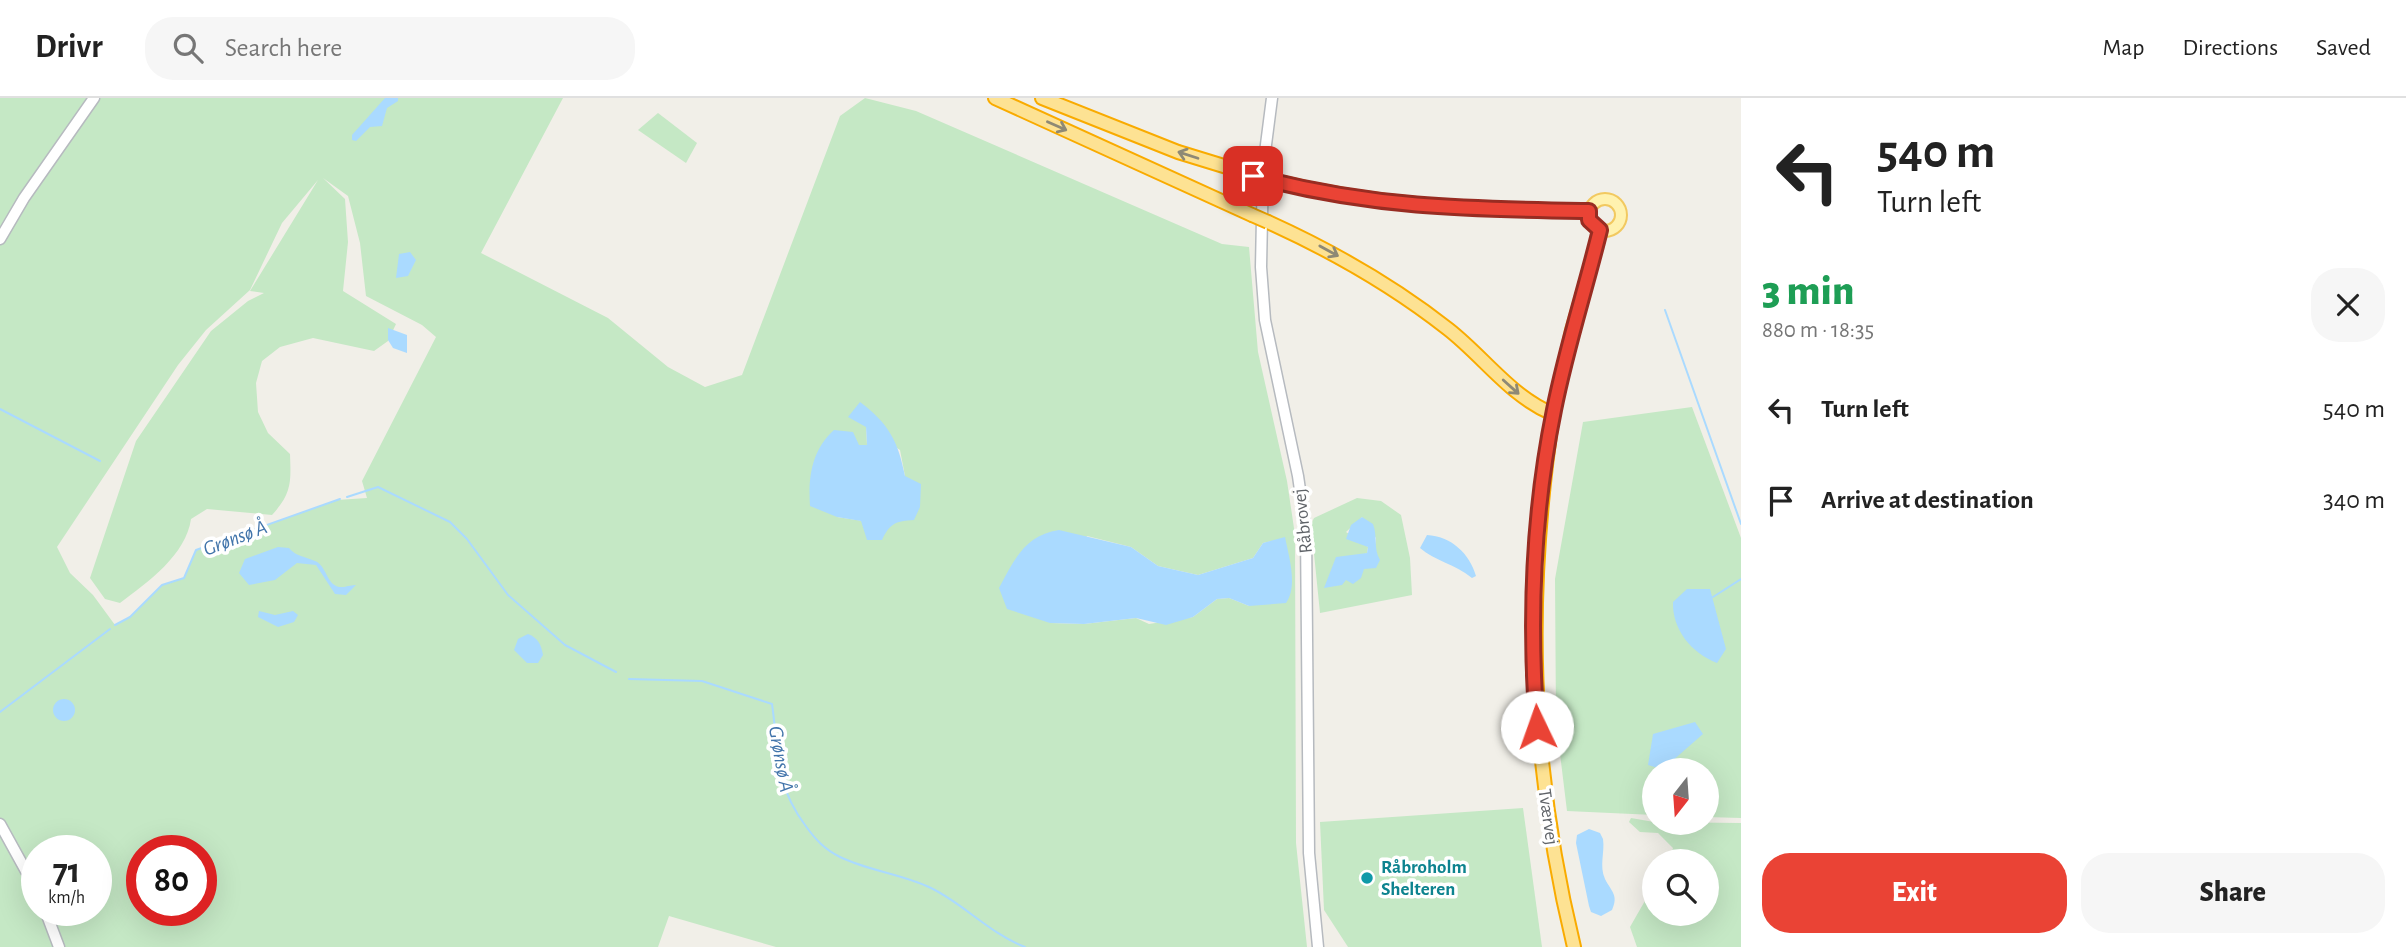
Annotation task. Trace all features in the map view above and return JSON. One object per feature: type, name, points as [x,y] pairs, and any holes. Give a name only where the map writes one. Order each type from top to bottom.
[{"type":"highway","points":[[995,98],[1326,248],[1402,295],[1451,331],[1524,399],[1553,414]]},
{"type":"highway","points":[[1042,98],[1178,152],[1253,176],[1335,196],[1404,205],[1511,211],[1589,211]]},
{"type":"highway","name":"Tværvej","points":[[1553,414],[1537,547],[1535,698],[1550,840],[1574,947]]},
{"type":"main road","points":[[1600,199],[1611,200],[1619,208],[1618,224],[1610,230],[1600,230],[1589,220],[1589,211],[1600,199]]},
{"type":"main road","name":"Tværvej","points":[[1553,414],[1571,330],[1600,230]]},
{"type":"street","points":[[0,239],[24,198],[94,98]]},
{"type":"street","name":"Råbrovej","points":[[1272,98],[1263,168],[1261,267],[1265,320],[1298,476],[1306,531],[1308,853],[1318,947]]},
{"type":"street","points":[[0,824],[21,862]]},
{"type":"street","points":[[51,926],[60,947]]},
{"type":"green space","points":[[0,98],[563,98],[481,253],[608,318],[668,367],[705,387],[742,375],[840,116],[865,98],[916,111],[1222,244],[1249,247],[1258,352],[1287,481],[1295,535],[1296,843],[1307,947],[776,947],[669,916],[658,947],[0,947]],"holes":[[[323,178],[348,196],[360,243],[366,296],[422,325],[436,337],[362,481],[367,498],[337,500],[196,550],[184,578],[162,585],[130,617],[115,625],[93,595],[70,573],[57,547],[178,365],[206,330],[250,290],[282,223],[318,180],[250,291],[264,293],[248,301],[211,331],[136,441],[90,578],[105,599],[120,603],[153,577],[182,544],[191,519],[207,509],[272,515],[283,500],[290,480],[290,454],[268,433],[258,412],[256,383],[262,361],[280,347],[313,338],[374,351],[388,341],[396,324],[343,291],[348,242],[345,199]],[[866,427],[900,450],[905,476],[898,520],[889,525],[837,517],[859,445],[867,445]],[[1087,536],[1131,547],[1158,566],[1198,575],[1253,558],[1263,543],[1285,538],[1249,606],[1229,598],[1217,599],[1193,617],[1149,624],[1136,618],[1084,624],[1050,623]]]},
{"type":"green space","points":[[658,113],[697,143],[686,163],[638,130]]},
{"type":"green space","points":[[1692,407],[1741,538],[1741,818],[1719,817],[1719,758],[1642,758],[1642,814],[1567,811],[1556,721],[1555,579],[1583,422]]},
{"type":"green space","points":[[1357,498],[1381,501],[1401,515],[1410,558],[1412,595],[1320,613],[1311,524],[1314,518]],"holes":[[[1362,517],[1376,538],[1373,552],[1366,563],[1345,580],[1358,557],[1367,553],[1368,547],[1346,532]]]},
{"type":"green space","points":[[1523,808],[1542,947],[1348,947],[1324,910],[1320,822]]},
{"type":"green space","points":[[1631,818],[1642,820],[1642,832],[1640,832],[1629,822]]},
{"type":"green space","points":[[1719,823],[1741,823],[1741,947],[1637,947],[1630,927],[1642,906],[1642,926],[1719,926],[1719,849],[1673,848],[1660,835],[1719,835]]},
{"type":"water","points":[[385,98],[398,98],[398,101],[387,108],[382,126],[370,127],[356,141],[352,140],[352,135]]},
{"type":"water","points":[[410,252],[416,260],[408,276],[396,278],[399,254]]},
{"type":"water","points":[[388,328],[407,335],[407,353],[393,348],[388,340]]},
{"type":"water","points":[[860,402],[891,434],[905,476],[921,484],[920,507],[914,520],[894,524],[882,540],[867,540],[861,521],[837,517],[810,506],[813,464],[821,446],[834,430],[853,432],[859,445],[867,445],[866,427],[848,417]]},
{"type":"water","points":[[1362,517],[1373,524],[1380,560],[1376,568],[1364,569],[1361,578],[1353,584],[1346,580],[1342,585],[1324,588],[1336,557],[1367,553],[1368,547],[1346,539],[1351,525]]},
{"type":"water","points":[[1059,530],[1131,547],[1158,566],[1198,575],[1253,558],[1263,543],[1285,537],[1292,571],[1290,596],[1286,603],[1249,606],[1229,598],[1217,599],[1193,617],[1166,625],[1136,618],[1084,624],[1050,623],[1007,609],[999,588],[1016,559],[1037,537]]},
{"type":"water","points":[[1427,535],[1444,539],[1458,548],[1469,560],[1476,576],[1472,578],[1420,548]]},
{"type":"water","points":[[278,547],[289,548],[298,555],[315,561],[338,587],[356,585],[346,595],[335,594],[316,565],[297,563],[275,580],[249,585],[239,573],[245,559]]},
{"type":"water","points":[[1687,589],[1710,589],[1726,649],[1717,663],[1691,646],[1676,622],[1673,602]]},
{"type":"water","points":[[259,611],[275,615],[293,611],[298,615],[294,622],[278,627],[258,617]]},
{"type":"water","points":[[528,634],[537,640],[541,648],[543,655],[538,663],[527,663],[514,650],[518,639]]},
{"type":"water","points":[[64,699],[74,706],[75,710],[68,720],[64,721],[54,714],[53,710],[60,700]]},
{"type":"water","points":[[1695,722],[1703,734],[1676,758],[1649,758],[1653,734]]},
{"type":"water","points":[[1589,829],[1600,833],[1603,839],[1603,874],[1614,897],[1612,910],[1601,916],[1591,912],[1576,843],[1577,835]]},
{"type":"waterway","points":[[1665,310],[1741,524]]},
{"type":"waterway","points":[[0,409],[100,461]]},
{"type":"waterway","name":"Grønsø Å","points":[[347,497],[378,487],[450,522],[467,539],[508,595],[565,645],[616,672]]},
{"type":"waterway","name":"Grønsø Å","points":[[115,625],[130,617],[162,585],[184,578],[196,550],[340,499]]},
{"type":"waterway","points":[[1713,597],[1741,579]]},
{"type":"waterway","name":"Grønsø Å","points":[[0,712],[110,629]]},
{"type":"waterway","name":"Grønsø Å","points":[[629,679],[702,681],[772,704],[783,781],[795,810],[820,843],[851,862],[931,888],[1000,934],[1025,947]]},
{"type":"place","name":"Råbroholm Shelteren","points":[[1367,878]]},
{"type":"route","points":[[1253,176],[1335,196],[1404,205],[1525,212],[1589,211],[1589,220],[1600,230],[1565,357],[1553,414],[1541,496],[1534,610],[1537,727]]}]
